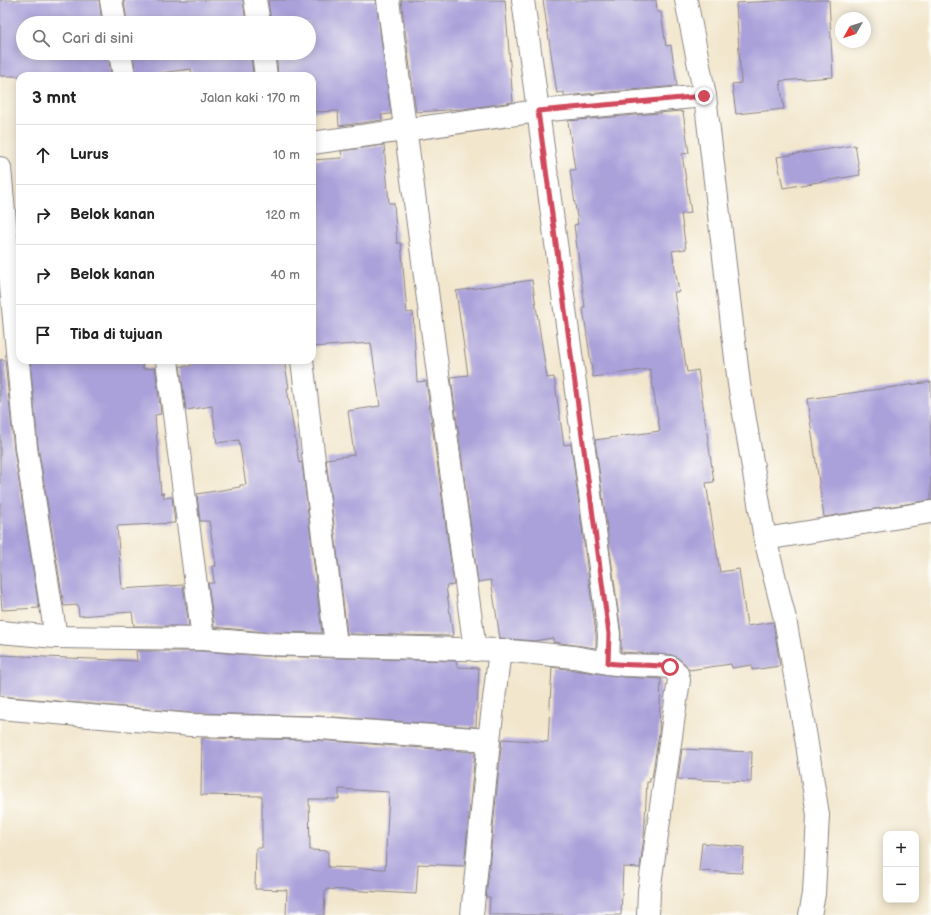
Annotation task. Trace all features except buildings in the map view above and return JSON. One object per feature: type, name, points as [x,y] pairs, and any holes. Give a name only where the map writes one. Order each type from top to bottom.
[{"type":"street","points":[[111,0],[114,16]]},
{"type":"street","points":[[255,0],[257,16]]},
{"type":"street","points":[[388,0],[476,650]]},
{"type":"street","points":[[523,0],[608,626],[608,663]]},
{"type":"street","points":[[686,0],[704,96],[739,384],[765,539],[785,619],[818,815],[814,894],[810,915]]},
{"type":"street","points":[[121,60],[123,72]]},
{"type":"street","points":[[264,60],[265,72]]},
{"type":"street","points":[[316,142],[538,111],[704,96]]},
{"type":"street","points":[[5,174],[16,318]]},
{"type":"street","points":[[20,364],[26,448],[56,637]]},
{"type":"street","points":[[168,364],[203,638]]},
{"type":"street","points":[[302,364],[336,645]]},
{"type":"street","points":[[765,539],[931,512]]},
{"type":"street","points":[[0,632],[56,637],[203,638],[263,644],[500,650],[574,657],[625,665],[670,667],[677,673],[679,680],[649,891],[648,915]]},
{"type":"street","points":[[472,915],[489,740],[500,650]]},
{"type":"street","points":[[0,708],[191,725],[319,728],[489,740]]},
{"type":"route","points":[[670,667],[608,663],[609,634],[538,111],[704,96]]}]
